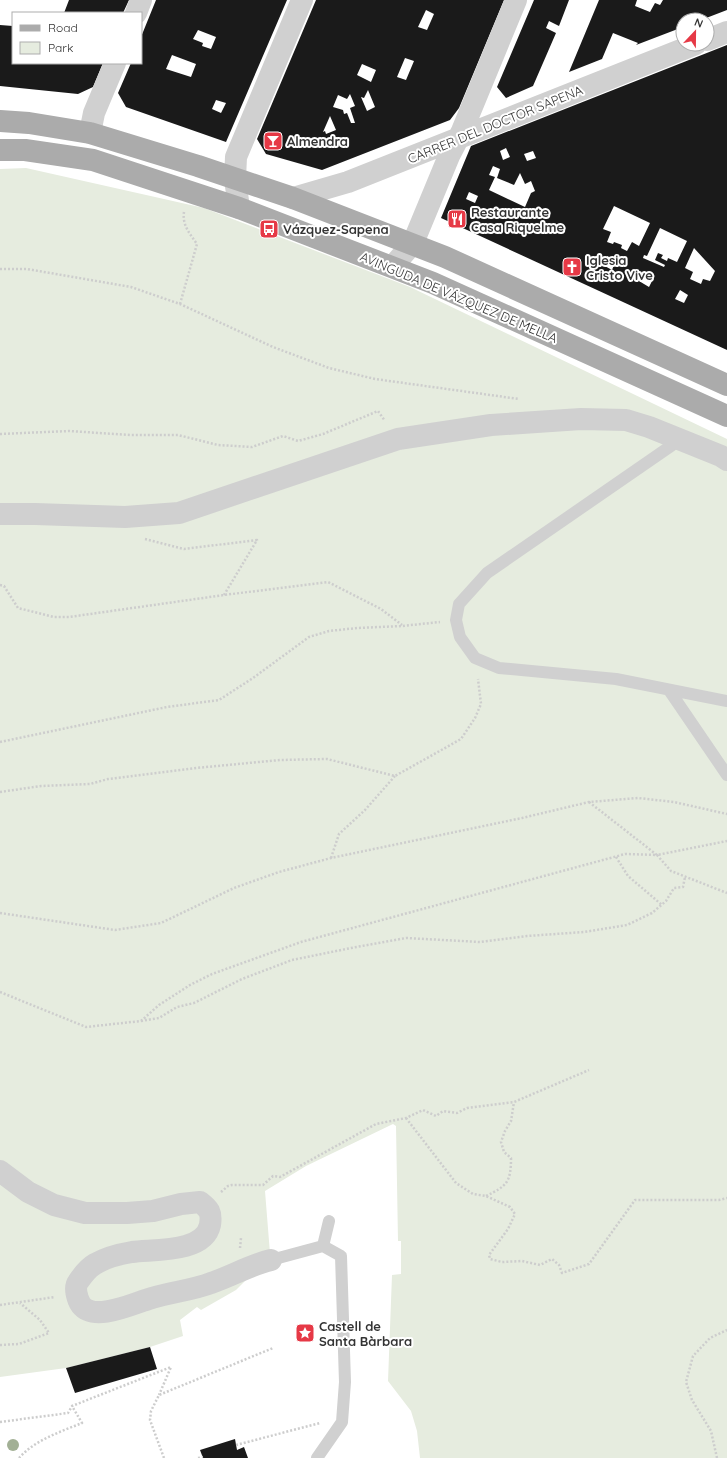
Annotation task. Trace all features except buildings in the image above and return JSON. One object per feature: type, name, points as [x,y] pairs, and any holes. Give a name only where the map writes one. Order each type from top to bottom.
[{"type":"main road","points":[[0,121],[29,123],[90,133],[198,166],[292,198],[413,243],[727,385]]},
{"type":"main road","name":"AVINGUDA DE VÁZQUEZ DE MELLA","points":[[0,150],[25,150],[93,160],[239,208],[393,266],[433,283],[727,416]]},
{"type":"street","points":[[136,12],[141,0]]},
{"type":"street","points":[[239,208],[235,179],[236,157],[302,0]]},
{"type":"street","points":[[393,266],[413,243],[449,156],[459,138],[516,0]]},
{"type":"street","points":[[715,37],[727,32]]},
{"type":"street","name":"CARRER DEL DOCTOR SAPENA","points":[[292,198],[348,182],[676,52]]},
{"type":"street","points":[[90,133],[94,113],[115,64]]},
{"type":"street","points":[[0,514],[125,517],[179,514],[398,439],[491,425],[581,419],[626,420],[649,426],[721,456],[727,460]]},
{"type":"street","points":[[0,1171],[28,1192],[54,1205],[85,1214],[153,1211],[181,1204],[200,1202],[209,1210],[211,1219],[209,1230],[201,1239],[181,1248],[131,1252],[94,1264],[76,1285],[80,1304],[86,1310],[109,1311],[121,1309],[151,1298],[211,1283],[255,1264],[271,1260]]},
{"type":"lane","points":[[681,439],[487,573],[459,604],[456,620],[460,637],[475,658],[499,668],[616,679],[727,701]]},
{"type":"lane","points":[[669,690],[727,775]]},
{"type":"lane","points":[[323,1246],[329,1221]]},
{"type":"lane","points":[[271,1260],[323,1246],[341,1256],[345,1382],[342,1422],[317,1458]]},
{"type":"path","points":[[180,304],[196,244],[187,229],[183,218],[185,207]]},
{"type":"path","points":[[0,269],[27,269],[131,287],[180,304],[273,347],[329,368],[375,379],[520,400]]},
{"type":"path","points":[[0,434],[69,431],[130,435],[178,435],[218,445],[252,447],[283,436],[298,441],[317,436],[378,411],[398,439]]},
{"type":"path","points":[[139,538],[184,549],[258,540],[224,595]]},
{"type":"path","points":[[0,585],[4,586],[18,608],[54,617],[68,617],[328,582],[381,609],[402,626]]},
{"type":"path","points":[[0,742],[167,707],[219,700],[253,678],[309,637],[329,631],[402,626],[456,620]]},
{"type":"path","points":[[331,858],[339,834],[365,810],[395,776],[461,739],[475,718],[481,704],[475,658]]},
{"type":"path","points":[[0,792],[41,786],[90,784],[108,778],[280,760],[327,759],[395,776]]},
{"type":"path","points":[[0,913],[115,930],[161,923],[234,888],[279,872],[331,858],[522,818],[589,802],[638,798],[674,802],[727,814]]},
{"type":"path","points":[[589,802],[657,855],[671,871],[727,893]]},
{"type":"path","points":[[141,1021],[159,1004],[190,985],[212,974],[301,942],[550,873],[625,854],[657,855],[727,841]]},
{"type":"path","points":[[616,857],[628,876],[662,905]]},
{"type":"path","points":[[0,992],[86,1027],[159,1018],[177,1007],[194,1003],[242,979],[292,960],[406,938],[480,942],[527,936],[584,932],[627,926],[652,913],[662,905],[674,888],[683,887],[685,877]]},
{"type":"path","points":[[200,1202],[220,1192],[228,1186],[263,1185],[273,1176],[280,1177],[376,1124],[406,1118],[423,1110],[436,1116],[443,1111],[457,1112],[467,1108],[514,1102],[589,1070]]},
{"type":"path","points":[[486,1196],[502,1188],[509,1179],[511,1158],[504,1152],[502,1142],[505,1131],[511,1121],[514,1102]]},
{"type":"path","points":[[406,1118],[456,1183],[473,1194],[486,1196],[510,1208],[515,1214],[508,1229],[489,1255],[490,1259],[502,1262],[522,1261],[540,1265],[552,1259],[558,1265],[562,1273],[589,1264],[635,1200],[719,1200],[727,1198]]},
{"type":"path","points":[[0,1305],[77,1294]]},
{"type":"path","points":[[0,1344],[19,1344],[49,1333],[40,1320],[20,1303]]},
{"type":"path","points":[[717,1458],[710,1431],[692,1400],[686,1382],[694,1356],[710,1338],[727,1330]]},
{"type":"path","points":[[159,1396],[273,1348]]},
{"type":"path","points":[[0,1422],[68,1413],[72,1406],[171,1367],[151,1411],[150,1420],[164,1458]]},
{"type":"path","points":[[19,1458],[26,1450],[41,1441],[82,1423],[72,1406]]},
{"type":"path","points":[[236,1445],[325,1421]]},
{"type":"path","points":[[198,1458],[203,1457]]},
{"type":"green space","points":[[26,168],[204,208],[410,287],[727,439],[727,1458],[420,1458],[417,1431],[411,1411],[388,1381],[392,1275],[401,1274],[401,1241],[398,1241],[396,1126],[393,1124],[306,1166],[265,1191],[271,1266],[255,1271],[236,1290],[201,1310],[197,1307],[180,1320],[183,1336],[150,1347],[66,1368],[0,1377],[0,169]]},
{"type":"place","name":"Almendra","points":[[273,141]]},
{"type":"place","name":"Restaurante Casa Riquelme","points":[[457,219]]},
{"type":"place","name":"Vázquez-Sapena","points":[[269,229]]},
{"type":"place","name":"Iglesia Cristo Vive","points":[[572,267]]},
{"type":"place","name":"Castell de Santa Bàrbara","points":[[305,1333]]}]
